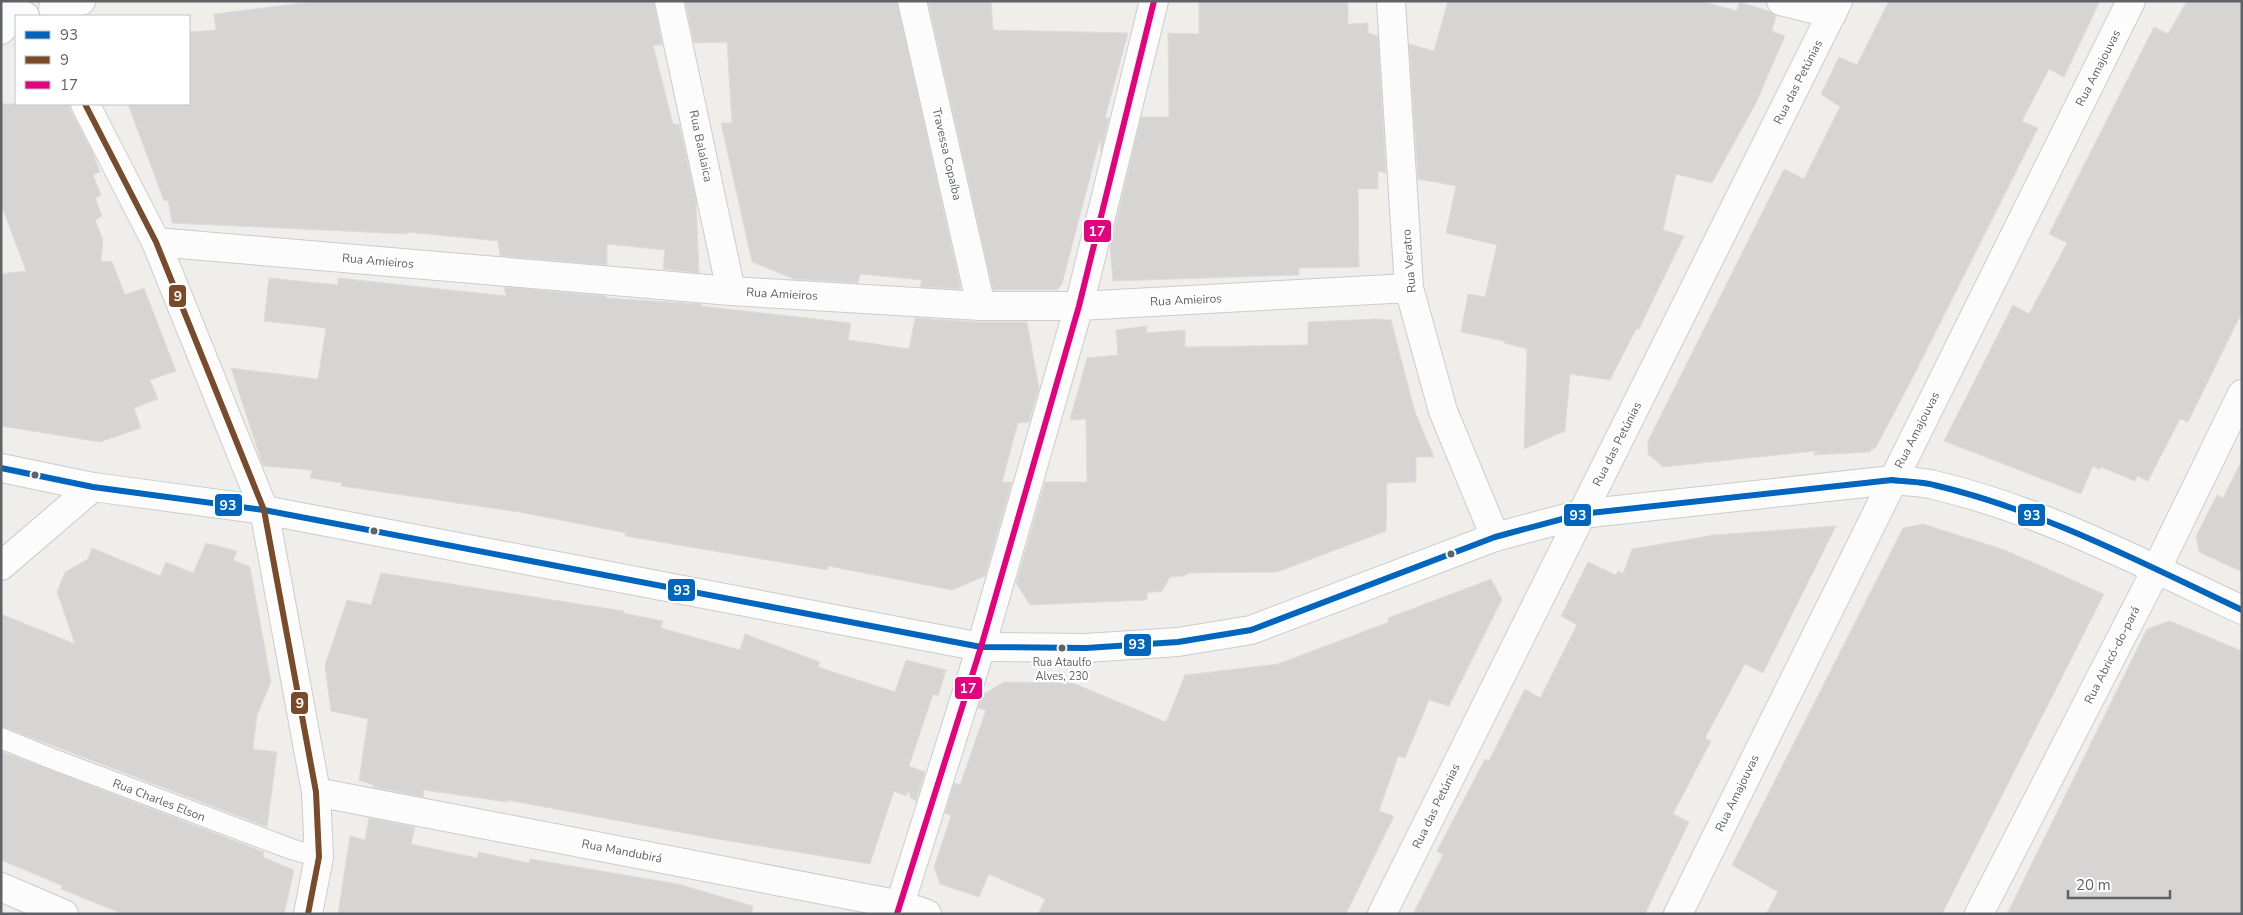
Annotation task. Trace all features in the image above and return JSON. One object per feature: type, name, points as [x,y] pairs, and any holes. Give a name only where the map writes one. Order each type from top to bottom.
[{"type":"street","points":[[27,15],[81,1]]},
{"type":"street","name":"Rua Balalaica","points":[[669,1],[732,291]]},
{"type":"street","name":"Travessa Copaíba","points":[[912,1],[981,306]]},
{"type":"street","points":[[899,909],[980,647],[1080,306],[1154,1]]},
{"type":"street","name":"Rua Veratro","points":[[1391,1],[1409,288],[1443,411],[1495,537]]},
{"type":"street","points":[[1781,1],[1835,8]]},
{"type":"street","name":"Rua Amajouvas","points":[[1678,914],[2131,1]]},
{"type":"street","name":"Rua das Petúnias","points":[[1382,914],[1835,8]]},
{"type":"street","points":[[86,105],[156,242],[264,510],[316,792],[318,857],[308,914]]},
{"type":"street","name":"Rua Amieiros","points":[[156,242],[732,291],[981,306],[1080,306],[1409,288]]},
{"type":"street","name":"Rua Abricó-do-pará","points":[[1979,914],[2156,570],[2242,394]]},
{"type":"street","points":[[1,468],[93,486],[264,510],[980,647],[1086,648],[1178,642],[1252,630],[1495,537],[1581,514],[1892,480],[1932,484],[1993,501],[2057,526],[2242,610]]},
{"type":"street","points":[[1,566],[93,486]]},
{"type":"street","name":"Rua Mandubirá","points":[[316,792],[927,914]]},
{"type":"street","points":[[1,887],[64,914]]},
{"type":"lane","name":"Rua Charles Elson","points":[[1,738],[272,842],[318,857]]},
{"type":"building","points":[[318,1],[654,1],[662,45],[653,45],[673,124],[679,124],[696,200],[699,273],[663,269],[665,250],[607,244],[607,265],[500,256],[498,241],[407,232],[408,234],[172,223],[168,200],[164,201],[128,105],[190,105],[190,32],[216,30],[214,14]]},
{"type":"building","points":[[685,1],[897,1],[961,289],[920,287],[922,280],[860,274],[858,283],[794,279],[752,262],[721,123],[732,123],[727,42],[694,43]]},
{"type":"building","points":[[928,1],[991,1],[993,30],[1128,33],[1105,118],[1109,118],[1101,152],[1100,139],[1062,284],[1057,290],[993,290]]},
{"type":"building","points":[[1199,1],[1348,1],[1348,24],[1368,23],[1368,33],[1378,36],[1386,173],[1378,171],[1378,189],[1358,189],[1359,267],[1299,268],[1299,275],[1113,281],[1110,247],[1141,117],[1169,117],[1168,33],[1199,34]]},
{"type":"building","points":[[1448,1],[1701,1],[1737,11],[1739,2],[1769,11],[1776,16],[1772,31],[1785,36],[1756,103],[1712,183],[1676,174],[1663,230],[1684,236],[1639,329],[1636,329],[1610,380],[1570,374],[1565,431],[1524,449],[1527,349],[1504,343],[1504,341],[1461,332],[1468,294],[1485,297],[1497,245],[1446,233],[1456,186],[1418,179],[1409,44],[1434,51]]},
{"type":"building","points":[[1889,1],[2100,1],[2064,77],[2049,69],[2022,121],[2038,128],[1876,447],[1869,452],[1814,455],[1816,451],[1663,467],[1648,454],[1648,441],[1784,169],[1804,179],[1840,107],[1821,94],[1839,57],[1857,65]]},
{"type":"building","points":[[2187,1],[2242,1],[2242,312],[2188,422],[2180,419],[2148,481],[2137,476],[2135,481],[2101,467],[2100,470],[2093,466],[2081,494],[1944,441],[2013,305],[2029,314],[2067,243],[2049,234],[2154,27],[2168,34]]},
{"type":"building","points":[[1,104],[69,105],[100,172],[93,175],[101,195],[95,198],[102,216],[95,220],[103,240],[101,261],[112,262],[125,295],[144,288],[176,371],[150,380],[158,399],[134,408],[141,428],[100,442],[1,426],[1,274],[26,271],[1,204]]},
{"type":"building","points":[[269,278],[338,285],[338,278],[506,296],[504,287],[606,296],[606,298],[701,304],[701,306],[851,323],[848,340],[909,349],[915,318],[980,322],[1027,322],[1039,388],[1029,422],[1018,423],[1002,482],[1012,482],[985,576],[952,590],[828,566],[827,570],[625,536],[626,533],[519,512],[341,486],[342,483],[310,478],[312,470],[263,466],[231,368],[318,379],[326,328],[264,321]]},
{"type":"building","points":[[1391,320],[1415,412],[1434,457],[1416,457],[1416,482],[1387,483],[1386,531],[1277,572],[1189,573],[1183,576],[1170,577],[1162,591],[1147,593],[1147,600],[1030,605],[1016,583],[1045,482],[1087,482],[1086,419],[1070,420],[1087,358],[1118,355],[1116,330],[1147,326],[1147,333],[1185,330],[1185,347],[1308,345],[1308,322]]},
{"type":"building","points":[[2242,460],[2242,572],[2199,552],[2196,536],[2217,495],[2223,498]]},
{"type":"building","points":[[1923,524],[2005,550],[2104,594],[1942,914],[1766,914],[1778,892],[1732,865],[1903,528]]},
{"type":"building","points":[[1836,526],[1763,673],[1745,664],[1705,738],[1711,741],[1673,814],[1689,822],[1645,914],[1413,914],[1443,855],[1437,851],[1485,759],[1489,761],[1525,689],[1540,698],[1577,625],[1561,616],[1588,562],[1616,575],[1618,571],[1623,574],[1632,549],[1714,535]]},
{"type":"building","points":[[206,543],[237,551],[233,560],[250,567],[271,682],[257,715],[253,749],[277,752],[267,827],[1,726],[1,614],[75,644],[57,592],[65,572],[88,559],[92,548],[160,576],[166,562],[193,573]]},
{"type":"building","points":[[381,573],[624,611],[623,613],[663,621],[661,628],[740,650],[745,634],[820,662],[818,667],[895,692],[906,660],[946,670],[938,696],[933,694],[909,766],[925,772],[916,801],[911,798],[908,790],[906,796],[894,791],[870,864],[711,838],[507,800],[507,802],[424,790],[423,797],[373,787],[374,785],[359,780],[368,719],[331,711],[325,665],[347,600],[371,605]]},
{"type":"building","points":[[1491,579],[1502,599],[1449,706],[1429,700],[1405,758],[1398,756],[1379,811],[1394,816],[1346,914],[1038,914],[1045,899],[989,874],[979,897],[940,884],[934,867],[951,816],[945,813],[954,783],[960,785],[986,710],[978,708],[982,695],[1004,682],[1073,683],[1166,722],[1185,675],[1278,664],[1389,622],[1388,618]]},
{"type":"building","points":[[2170,621],[2242,651],[2242,914],[2007,914],[2147,629]]},
{"type":"building","points":[[1,751],[264,852],[263,857],[294,870],[284,914],[123,914],[61,889],[63,886],[1,860]]},
{"type":"building","points":[[369,818],[415,827],[411,844],[477,858],[479,852],[529,863],[530,859],[678,884],[753,906],[752,914],[338,914],[350,836],[365,840]]},
{"type":"transit line","name":"17","points":[[897,914],[981,647],[1079,306],[1154,1]]},
{"type":"transit line","name":"9","points":[[86,105],[156,242],[264,510],[316,792],[319,857],[308,914]]},
{"type":"transit line","name":"93","points":[[1,468],[93,487],[264,510],[981,647],[1086,648],[1178,642],[1251,630],[1495,537],[1581,514],[1892,480],[1929,484],[2013,508],[2091,539],[2242,610]]},
{"type":"place","name":"Rua Ataulfo Alves, 230","points":[[1062,648]]}]
